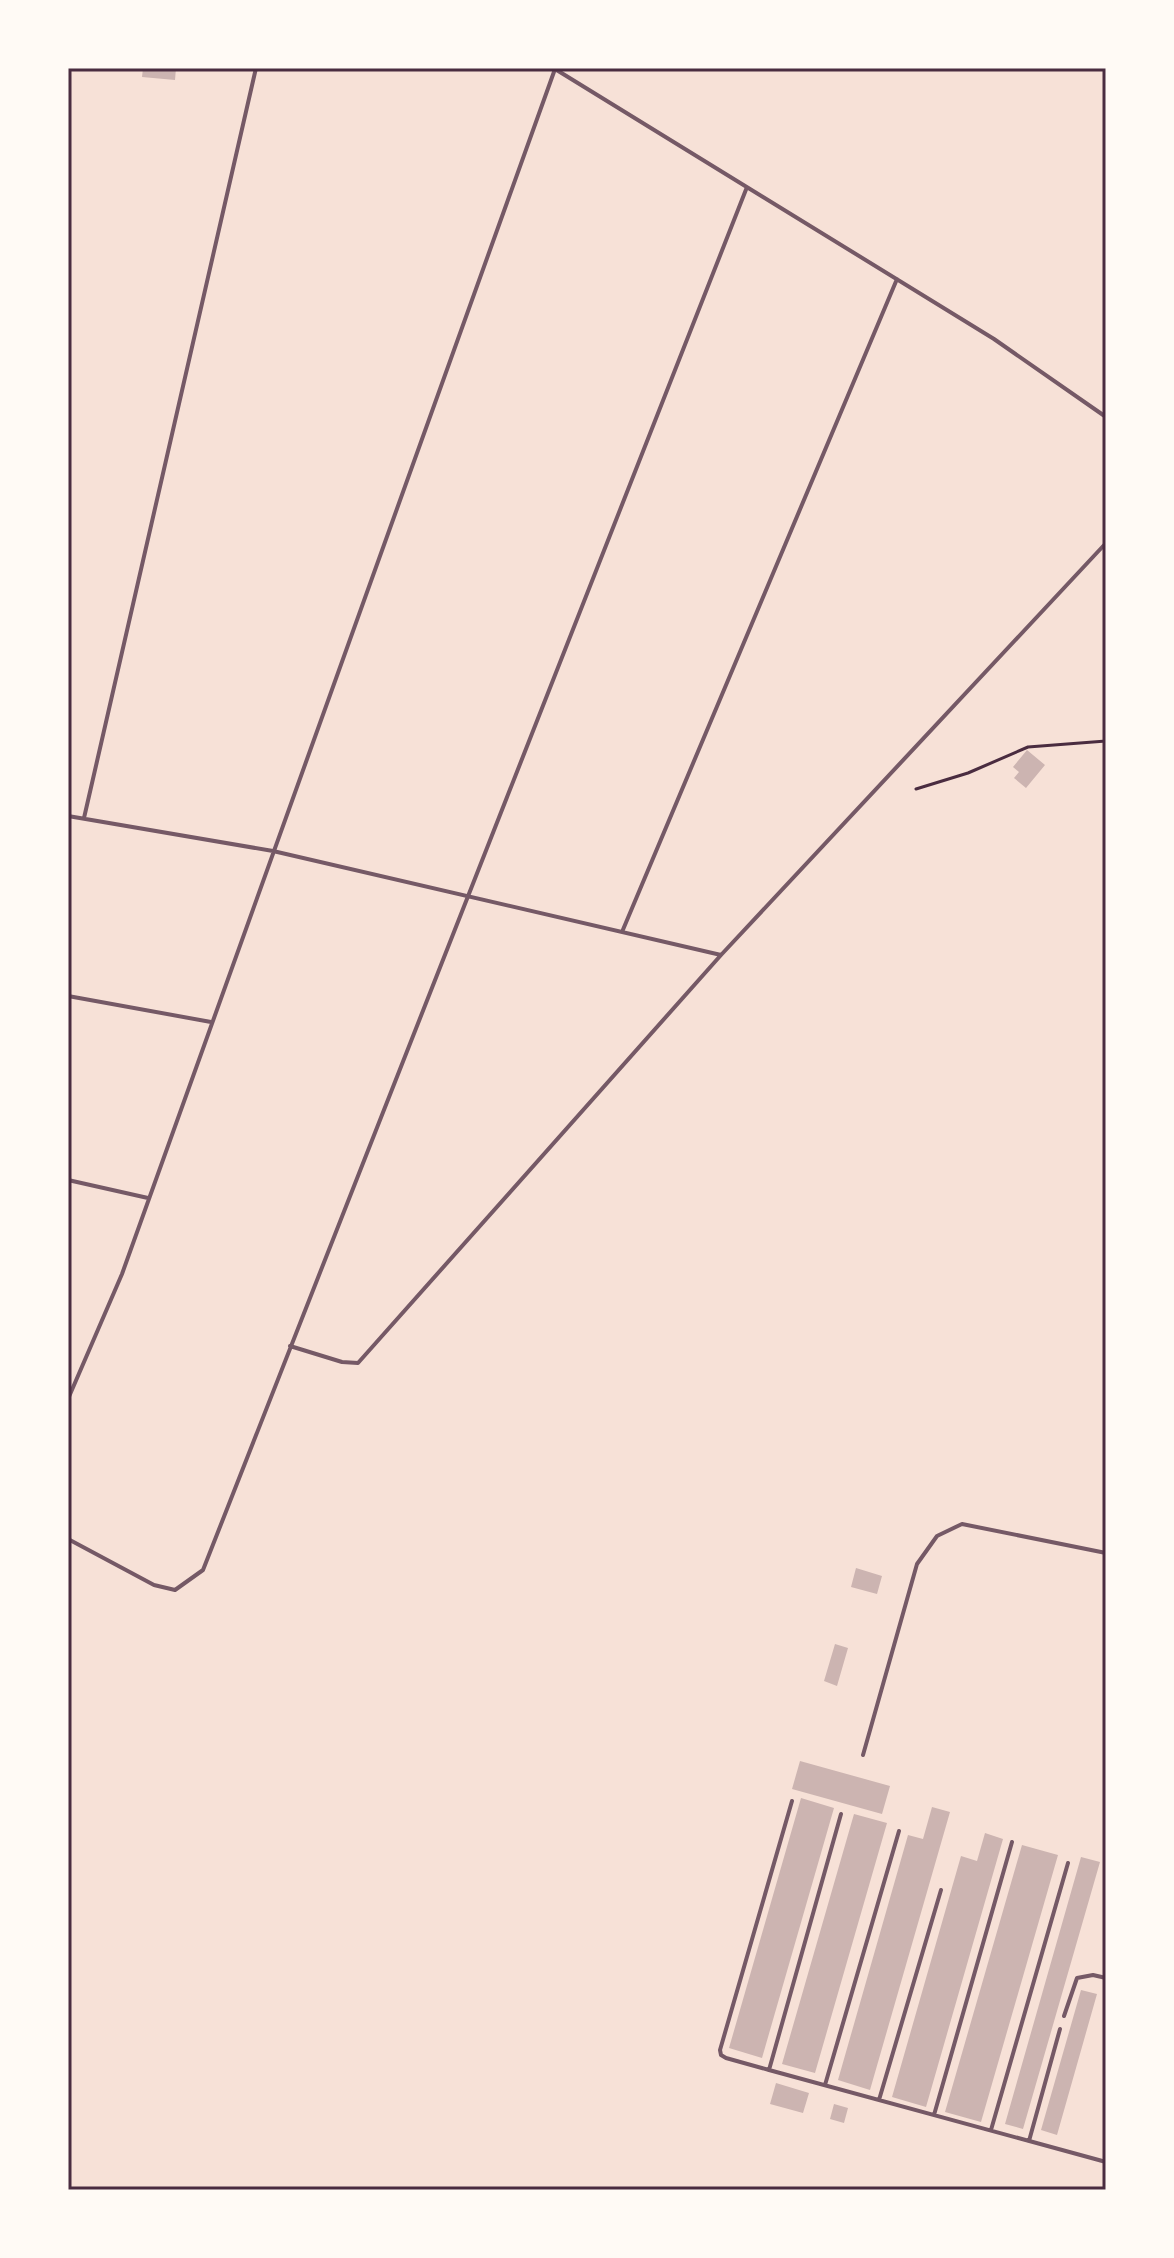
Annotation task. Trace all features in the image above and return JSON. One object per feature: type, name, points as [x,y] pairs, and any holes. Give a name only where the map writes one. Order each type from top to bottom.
[{"type":"lane","points":[[84,818],[256,68]]},
{"type":"lane","points":[[545,68],[555,69],[994,339],[1106,417]]},
{"type":"lane","points":[[68,1399],[122,1274],[555,69]]},
{"type":"lane","points":[[68,1539],[164,1588],[175,1590],[203,1570],[747,187]]},
{"type":"lane","points":[[622,932],[897,279]]},
{"type":"lane","points":[[290,1346],[342,1362],[358,1363],[721,955],[1106,543]]},
{"type":"lane","points":[[68,816],[273,851],[721,955]]},
{"type":"lane","points":[[68,996],[211,1022]]},
{"type":"lane","points":[[68,1180],[148,1198]]},
{"type":"lane","points":[[863,1755],[917,1564],[937,1536],[962,1524],[1106,1553]]},
{"type":"lane","points":[[792,1801],[721,2055],[1106,2162]]},
{"type":"lane","points":[[769,2070],[841,1814]]},
{"type":"lane","points":[[825,2085],[899,1831]]},
{"type":"lane","points":[[934,2115],[1012,1842]]},
{"type":"lane","points":[[991,2130],[1068,1863]]},
{"type":"lane","points":[[879,2100],[941,1890]]},
{"type":"lane","points":[[1064,2016],[1077,1978],[1093,1975],[1106,1978]]},
{"type":"lane","points":[[1029,2141],[1060,2029]]},
{"type":"path","points":[[916,789],[968,773],[1028,747],[1106,741]]},
{"type":"building","points":[[143,68],[176,68],[175,80],[142,77]]},
{"type":"building","points":[[1027,750],[1045,765],[1026,788],[1014,778],[1019,772],[1013,767]]},
{"type":"building","points":[[856,1568],[882,1576],[877,1594],[851,1587]]},
{"type":"building","points":[[835,1644],[848,1648],[837,1686],[824,1681]]},
{"type":"building","points":[[800,1761],[890,1786],[882,1814],[792,1789]]},
{"type":"building","points":[[801,1798],[834,1808],[762,2058],[729,2048]]},
{"type":"building","points":[[932,1807],[950,1812],[870,2090],[838,2080],[908,1835],[923,1839]]},
{"type":"building","points":[[854,1814],[887,1823],[815,2073],[782,2064]]},
{"type":"building","points":[[985,1833],[1003,1839],[926,2107],[892,2097],[961,1856],[977,1861]]},
{"type":"building","points":[[1022,1845],[1058,1855],[981,2122],[945,2112]]},
{"type":"building","points":[[1081,1857],[1100,1862],[1023,2129],[1005,2124]]},
{"type":"building","points":[[1081,1990],[1097,1994],[1057,2135],[1041,2130]]},
{"type":"building","points":[[776,2083],[809,2093],[803,2113],[770,2104]]},
{"type":"building","points":[[834,2104],[848,2108],[844,2123],[830,2119]]}]
